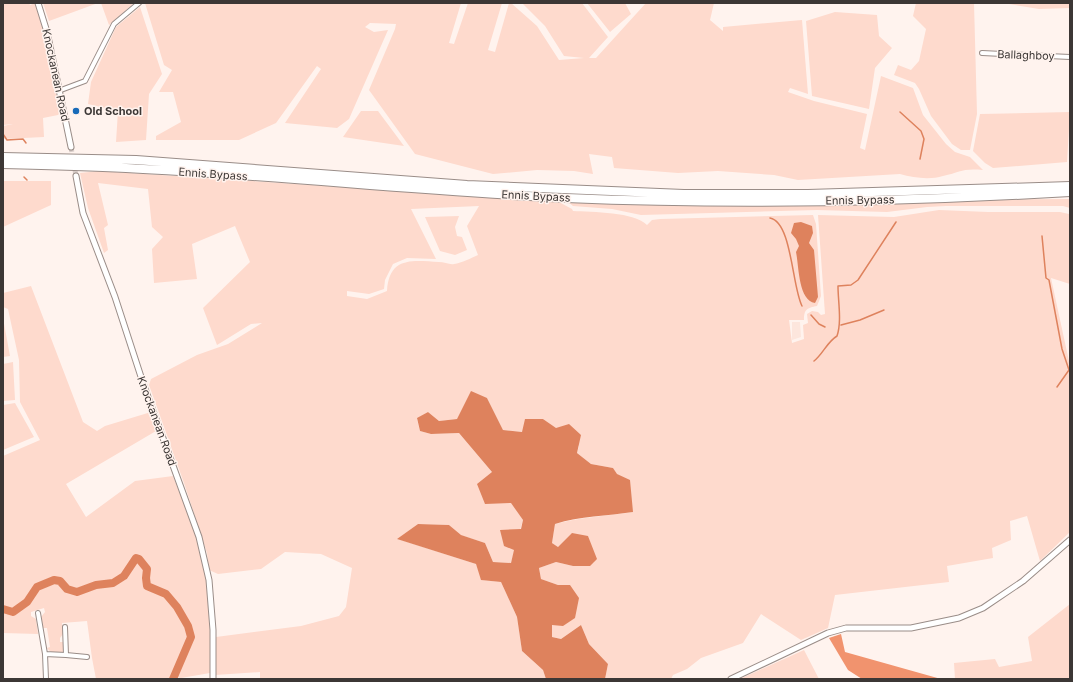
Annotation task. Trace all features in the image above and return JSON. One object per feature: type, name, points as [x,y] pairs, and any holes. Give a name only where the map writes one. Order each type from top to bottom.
[{"type":"highway","name":"Ennis Bypass","points":[[3,157],[136,160],[467,185],[676,193],[815,194],[1070,186]]},
{"type":"highway","name":"Ennis Bypass","points":[[3,164],[127,168],[415,189],[566,198],[676,201],[841,201],[1001,196],[1070,192]]},
{"type":"street","name":"Knockanean Road","points":[[38,3],[48,32],[71,147]]},
{"type":"street","points":[[60,90],[85,82],[114,24],[139,3]]},
{"type":"street","name":"Ballaghboy","points":[[982,53],[1070,56]]},
{"type":"street","name":"Knockanean Road","points":[[76,176],[83,213],[115,297],[140,375],[199,537],[209,580],[213,630],[213,679]]},
{"type":"street","points":[[731,679],[828,633],[846,628],[911,628],[959,618],[994,603],[1023,581],[1070,540]]},
{"type":"street","points":[[38,613],[45,654],[46,679]]},
{"type":"street","points":[[65,627],[66,655]]},
{"type":"street","points":[[45,654],[86,657]]},
{"type":"shaded area","points":[[3,3],[29,3],[30,5],[35,3],[44,33],[60,113],[58,115],[43,118],[44,137],[3,139],[3,126],[13,124],[3,125]]},
{"type":"shaded area","points":[[43,3],[98,3],[49,21]]},
{"type":"shaded area","points":[[101,3],[134,3],[109,25]]},
{"type":"shaded area","points":[[145,3],[461,3],[449,43],[454,44],[468,3],[502,3],[488,50],[495,52],[509,3],[511,3],[537,26],[559,60],[584,58],[564,56],[545,26],[522,3],[582,3],[608,37],[589,58],[596,58],[646,3],[714,3],[710,20],[723,31],[723,27],[802,20],[808,94],[790,88],[788,92],[814,101],[867,114],[860,148],[865,150],[881,76],[913,88],[923,115],[946,144],[955,152],[970,157],[983,170],[966,170],[933,178],[900,174],[798,180],[774,175],[718,171],[678,173],[614,168],[612,157],[589,154],[593,174],[574,171],[537,170],[493,174],[415,154],[369,90],[396,24],[370,23],[365,27],[374,32],[388,30],[349,119],[337,128],[285,123],[321,69],[317,66],[276,123],[239,140],[156,140],[156,136],[181,122],[173,92],[159,92],[172,70],[164,65]]},
{"type":"shaded area","points":[[587,3],[625,3],[631,14],[610,32]]},
{"type":"shaded area","points":[[916,3],[974,3],[977,114],[970,150],[961,150],[952,144],[931,116],[915,83],[894,75],[898,65],[911,70],[919,61],[926,29],[913,16]]},
{"type":"shaded area","points":[[1003,3],[1070,3],[1070,8],[1039,9]]},
{"type":"shaded area","points":[[140,7],[162,74],[149,94],[146,140],[116,142],[118,111],[88,104],[91,82],[116,27]]},
{"type":"shaded area","points":[[835,12],[877,15],[879,36],[892,48],[875,68],[869,109],[812,96],[806,21]]},
{"type":"shaded area","points":[[361,111],[378,111],[404,146],[343,137]]},
{"type":"shaded area","points":[[1070,112],[1067,162],[993,168],[985,163],[973,151],[980,114]]},
{"type":"shaded area","points":[[99,171],[557,201],[573,211],[602,212],[623,215],[633,217],[647,225],[652,220],[660,219],[813,215],[816,224],[821,296],[817,306],[808,308],[805,311],[804,320],[789,320],[792,343],[804,339],[803,325],[808,323],[807,314],[812,311],[818,312],[821,315],[825,314],[818,215],[894,217],[939,210],[1060,212],[1069,214],[1070,284],[1051,278],[1070,366],[1070,532],[1040,561],[1027,516],[1010,521],[1011,540],[992,548],[993,558],[947,566],[949,582],[835,595],[828,628],[801,640],[761,614],[743,643],[701,658],[687,669],[673,675],[671,679],[605,679],[608,664],[589,644],[581,625],[561,639],[552,637],[552,625],[570,585],[558,585],[541,579],[539,568],[556,562],[573,566],[591,545],[588,536],[558,547],[552,543],[555,524],[584,518],[633,512],[613,468],[591,464],[577,453],[579,446],[543,419],[522,432],[503,430],[487,398],[457,419],[439,421],[428,412],[417,419],[420,431],[431,434],[459,433],[492,472],[523,520],[511,563],[493,562],[485,543],[460,535],[449,525],[418,524],[398,539],[476,564],[482,580],[501,582],[517,617],[522,651],[543,670],[546,679],[260,679],[260,672],[215,675],[216,637],[301,626],[339,616],[346,607],[352,568],[321,554],[285,552],[261,569],[218,574],[209,570],[207,553],[149,385],[151,379],[197,355],[228,344],[262,323],[251,324],[217,345],[203,308],[250,262],[235,226],[192,244],[197,279],[154,283],[152,249],[163,237],[152,227],[148,189],[98,183],[108,225],[104,228],[108,250],[104,253],[88,208],[80,173]],"holes":[[[479,206],[467,226],[478,255],[463,262],[452,264],[419,261],[403,263],[397,266],[392,272],[387,291],[367,299],[347,296],[347,291],[369,294],[384,289],[385,280],[393,264],[407,258],[436,259],[411,209]]]},
{"type":"shaded area","points":[[3,181],[51,181],[51,205],[3,227]]},
{"type":"shaded area","points":[[1070,199],[1070,208],[1063,206],[946,206],[887,212],[817,210],[641,215],[612,209],[573,206],[567,201]]},
{"type":"shaded area","points":[[459,216],[455,227],[457,236],[462,237],[467,250],[455,255],[440,251],[425,217]]},
{"type":"shaded area","points":[[801,222],[812,226],[813,233],[809,243],[814,250],[818,297],[815,303],[809,301],[802,289],[796,252],[799,246],[791,233],[794,223]]},
{"type":"shaded area","points":[[31,286],[83,422],[97,431],[105,426],[151,412],[156,431],[66,484],[86,517],[135,481],[173,476],[195,531],[205,572],[210,622],[210,673],[181,678],[175,677],[179,679],[96,679],[87,621],[62,623],[63,634],[60,638],[60,642],[63,642],[65,651],[58,654],[48,650],[47,648],[50,647],[47,628],[43,628],[41,617],[45,612],[44,608],[31,612],[31,616],[36,619],[38,634],[3,633],[3,456],[40,440],[20,402],[19,360],[8,309],[3,307],[3,293]]},
{"type":"shaded area","points":[[3,318],[10,356],[3,357]]},
{"type":"shaded area","points":[[792,322],[800,322],[801,337],[792,340]]},
{"type":"shaded area","points":[[13,362],[15,400],[3,401],[3,364]]},
{"type":"shaded area","points":[[471,391],[487,398],[503,430],[522,432],[525,419],[543,419],[556,428],[569,424],[581,435],[577,453],[591,464],[613,468],[617,474],[630,480],[633,512],[564,521],[555,524],[552,543],[558,547],[572,533],[588,536],[597,559],[590,566],[573,566],[556,562],[539,568],[541,579],[558,585],[570,585],[579,598],[575,618],[563,626],[552,625],[552,637],[561,639],[581,625],[589,644],[608,664],[605,679],[546,679],[543,670],[522,651],[517,617],[501,582],[481,580],[476,564],[397,539],[418,524],[449,525],[461,535],[485,543],[493,562],[511,563],[514,550],[504,546],[500,530],[521,529],[523,520],[511,503],[485,504],[477,484],[492,472],[459,433],[431,434],[420,431],[417,418],[428,412],[439,421],[457,419]]},
{"type":"shaded area","points":[[15,403],[34,437],[3,450],[3,405]]},
{"type":"shaded area","points":[[1070,604],[1070,679],[955,679],[954,663],[995,659],[999,667],[1032,661],[1028,637]]},
{"type":"shaded area","points":[[841,634],[845,652],[941,679],[862,679],[848,670],[829,638]]},
{"type":"shaded area","points":[[804,650],[819,679],[742,679],[742,678]]},
{"type":"waterway","points":[[900,112],[921,131],[924,139],[920,159]]},
{"type":"waterway","points":[[3,134],[7,140],[23,139],[26,143]]},
{"type":"waterway","points":[[24,177],[27,180]]},
{"type":"waterway","points":[[770,218],[777,222],[783,231],[802,306]]},
{"type":"waterway","points":[[814,361],[830,341],[837,336],[840,318],[838,286],[851,285],[858,280],[896,222]]},
{"type":"waterway","points":[[1042,236],[1046,278],[1049,280],[1062,349],[1069,370],[1057,387]]},
{"type":"waterway","points":[[841,325],[860,320],[884,310]]},
{"type":"waterway","points":[[811,315],[819,324],[825,327]]},
{"type":"waterway","points":[[3,609],[13,612],[27,602],[37,587],[54,580],[60,581],[67,589],[77,592],[96,585],[113,583],[124,576],[136,558],[139,559],[147,569],[147,586],[166,594],[177,607],[188,626],[191,637],[173,679]]},
{"type":"tunnel","points":[[71,147],[76,176]]},
{"type":"place","name":"Old School","points":[[76,111]]}]
